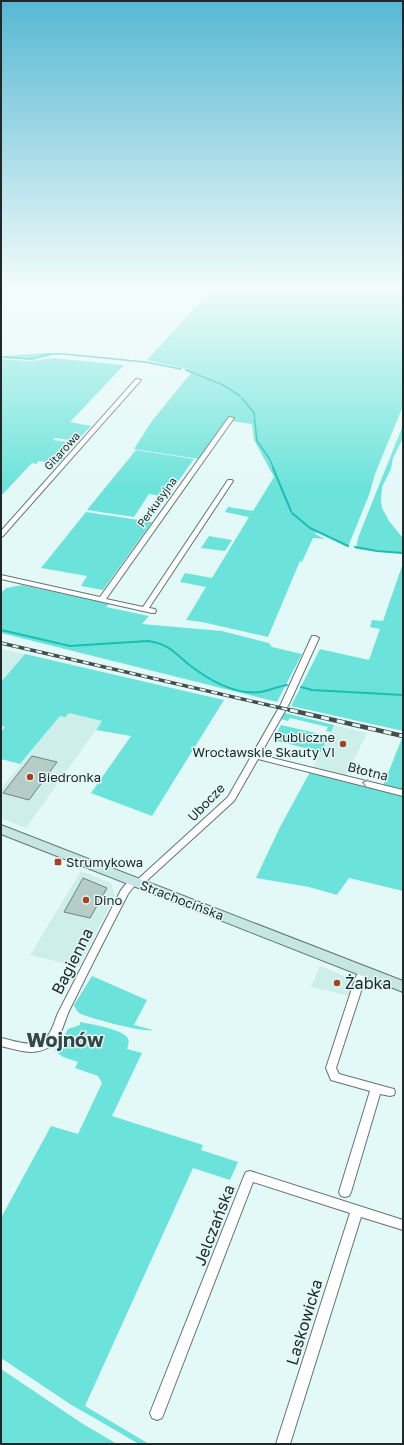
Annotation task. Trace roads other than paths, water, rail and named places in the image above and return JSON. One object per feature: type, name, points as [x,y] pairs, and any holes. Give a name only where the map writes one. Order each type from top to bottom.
[{"type":"main road","name":"Strachocińska","points":[[1,829],[403,987]]},
{"type":"street","name":"Gitarowa","points":[[1,535],[138,380]]},
{"type":"street","name":"Perkusyjna","points":[[102,599],[231,418]]},
{"type":"street","points":[[1,577],[149,610],[230,481]]},
{"type":"street","name":"Ubocze","points":[[136,882],[231,799],[285,704],[315,638]]},
{"type":"street","name":"Błotna","points":[[256,756],[403,793]]},
{"type":"street","name":"Bagienna","points":[[1,1042],[30,1048],[43,1046],[48,1042],[53,1036],[63,1013],[124,892],[136,882]]},
{"type":"street","points":[[364,972],[360,979],[331,1068],[335,1077],[390,1092]]},
{"type":"street","points":[[345,1192],[376,1088]]},
{"type":"street","name":"Jelczańska","points":[[157,1413],[250,1176],[403,1225]]},
{"type":"street","name":"Laskowicka","points":[[283,1444],[357,1210]]},
{"type":"waterway","points":[[1,357],[33,359],[48,354],[64,354],[145,362],[181,369]]},
{"type":"waterway","points":[[186,370],[223,385],[240,396]]},
{"type":"waterway","points":[[242,398],[254,413],[257,441],[269,458],[274,469]]},
{"type":"waterway","points":[[273,468],[291,511]]},
{"type":"waterway","points":[[292,513],[310,528],[348,546]]},
{"type":"waterway","points":[[355,547],[377,551],[403,553]]},
{"type":"waterway","points":[[1,630],[70,646],[148,641],[155,642],[170,649],[203,675],[221,685],[240,691],[250,692],[267,691],[287,685]]},
{"type":"waterway","points":[[301,687],[312,690],[403,695]]},
{"type":"railway","points":[[1,643],[294,711]]},
{"type":"railway","points":[[290,710],[403,736]]},
{"type":"place","name":"Publiczne Wrocławskie Skauty VI","points":[[343,744]]},
{"type":"place","name":"Biedronka","points":[[30,777]]},
{"type":"place","name":"Strumykowa","points":[[58,862]]},
{"type":"place","name":"Dino","points":[[86,900]]},
{"type":"place","name":"Żabka","points":[[337,983]]},
{"type":"district","name":"Wojnów","points":[[65,1040]]}]
